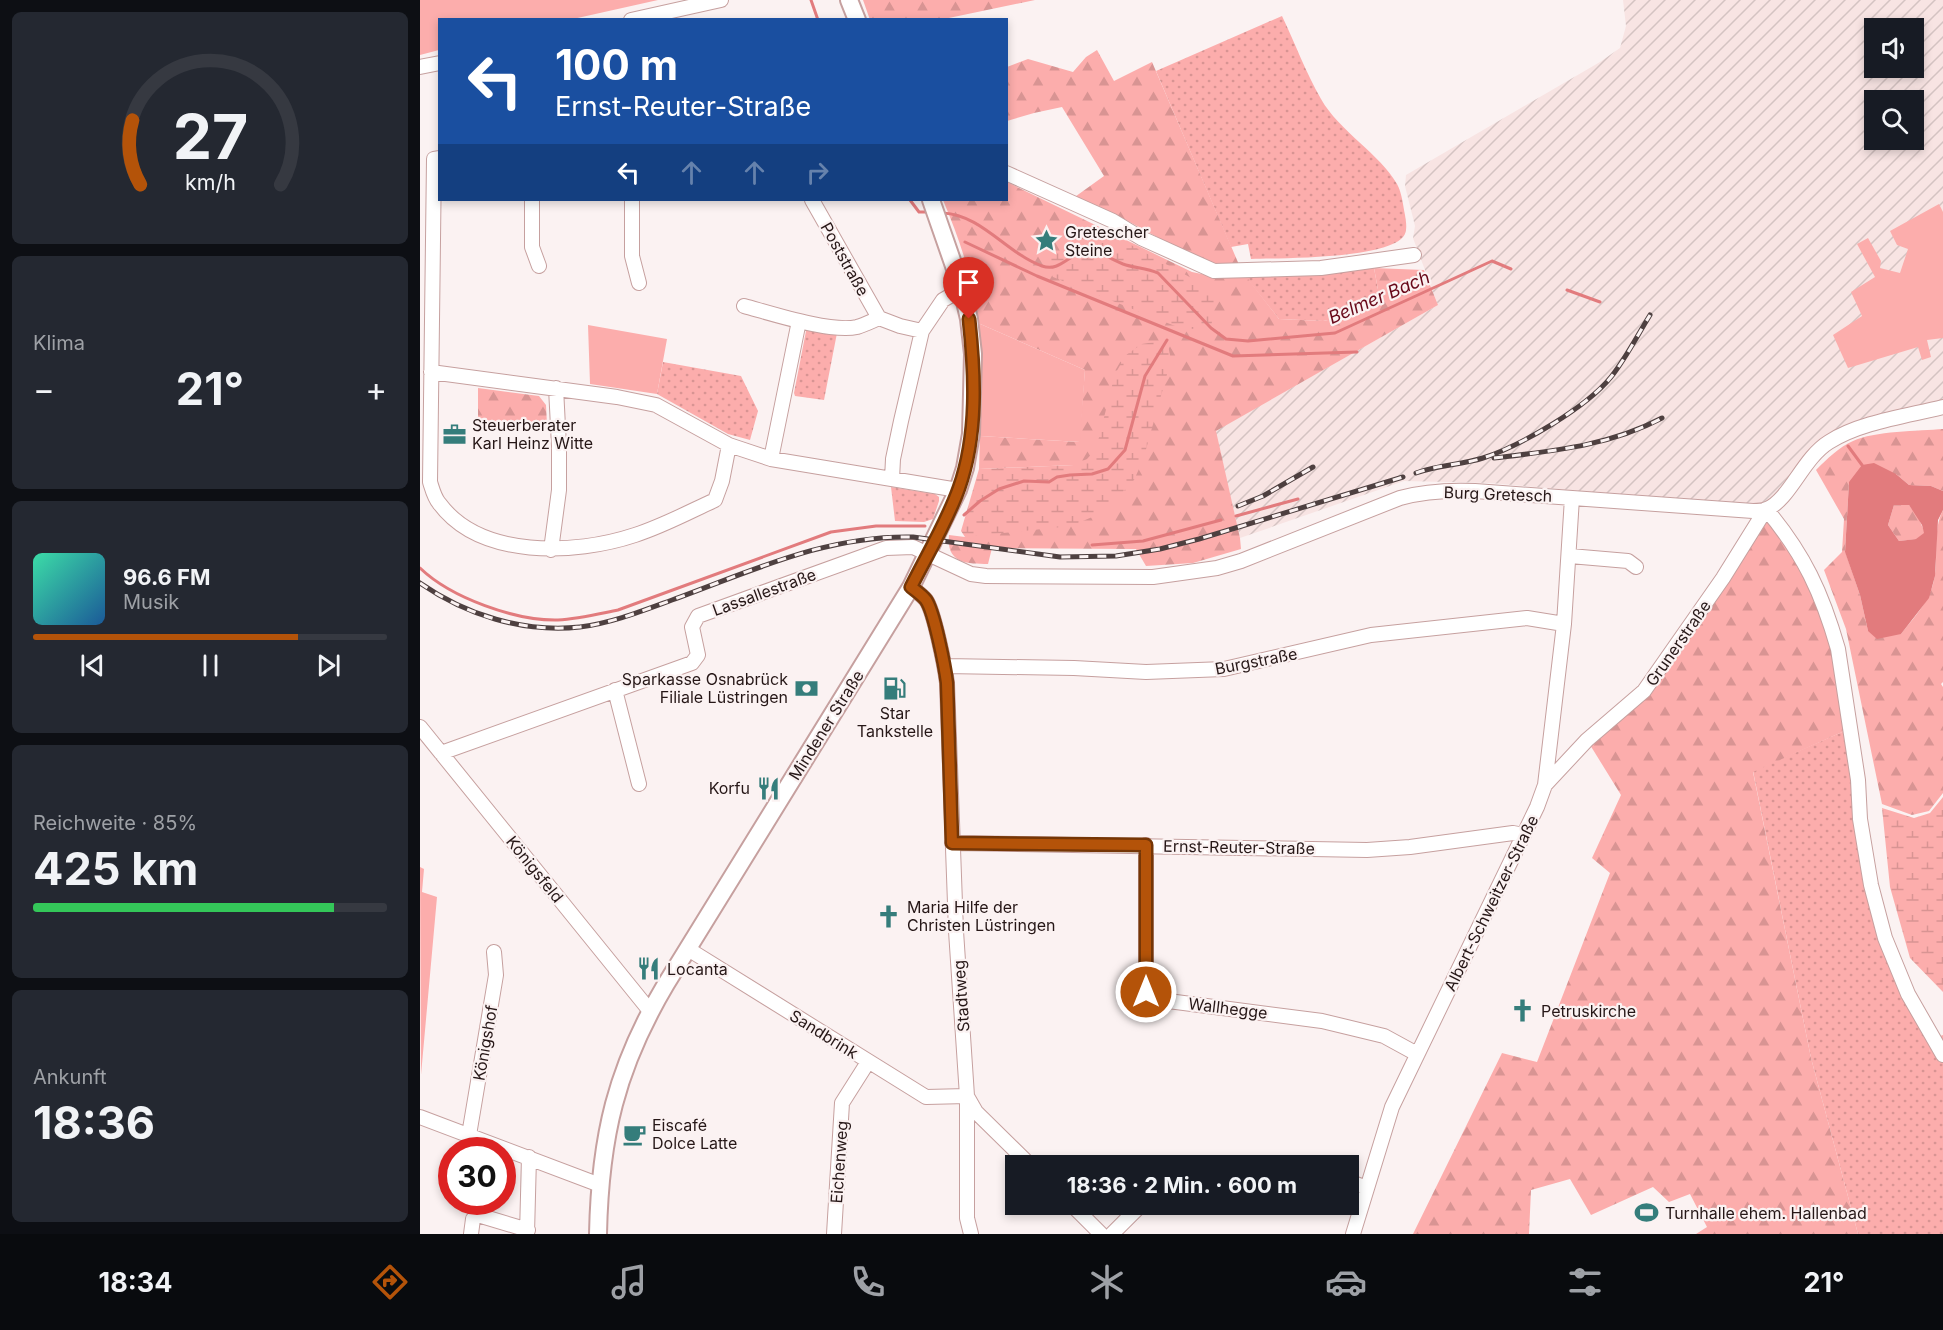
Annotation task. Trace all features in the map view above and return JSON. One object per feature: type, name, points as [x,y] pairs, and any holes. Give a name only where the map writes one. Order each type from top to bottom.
[{"type":"main road","points":[[849,0],[856,18]]},
{"type":"main road","name":"Mindener Straße","points":[[598,1234],[600,1185],[609,1118],[626,1064],[650,1011],[911,587],[958,490],[965,468],[971,434],[973,387],[970,332],[962,289],[931,201]]},
{"type":"street","points":[[640,18],[721,0]]},
{"type":"street","points":[[420,68],[438,64]]},
{"type":"street","points":[[437,158],[430,482],[437,501],[459,524],[490,539],[512,545],[551,550],[633,536],[715,500],[722,481],[729,445]]},
{"type":"street","points":[[1008,174],[1113,221],[1141,238],[1214,271],[1321,268],[1414,255]]},
{"type":"street","points":[[532,201],[532,247],[539,266]]},
{"type":"street","points":[[632,201],[632,256],[639,283]]},
{"type":"street","name":"Poststraße","points":[[813,201],[879,318]]},
{"type":"street","points":[[892,480],[897,440],[922,331],[943,300],[962,289]]},
{"type":"street","points":[[744,306],[799,321],[841,328],[857,327],[879,318],[922,331]]},
{"type":"street","points":[[771,459],[799,321]]},
{"type":"street","points":[[431,372],[556,388],[656,405],[729,445],[771,459],[958,490]]},
{"type":"street","points":[[551,550],[559,490],[556,388]]},
{"type":"street","points":[[1943,406],[1850,430],[1827,442],[1808,460],[1780,499],[1766,509],[1790,537],[1814,580],[1833,631],[1838,649],[1858,780],[1860,819],[1870,885],[1885,938],[1908,994],[1943,1055]]},
{"type":"street","name":"Burg Gretesch","points":[[928,554],[971,574],[986,576],[1153,577],[1192,573],[1241,561],[1400,498],[1450,490],[1753,511],[1766,509]]},
{"type":"street","name":"Albert-Schweitzer-Straße","points":[[1353,1234],[1392,1107],[1524,835],[1545,785],[1564,624],[1572,498]]},
{"type":"street","name":"Grunerstraße","points":[[1545,785],[1587,740],[1644,691],[1723,579],[1766,509]]},
{"type":"street","name":"Lassallestraße","points":[[441,753],[692,663],[698,655],[692,627],[698,615],[886,548],[913,547],[928,554]]},
{"type":"street","points":[[1570,556],[1628,561],[1636,567]]},
{"type":"street","name":"Stadtweg","points":[[911,587],[926,600],[930,610],[945,666],[947,683],[952,843],[967,1096],[967,1218],[971,1234]]},
{"type":"street","name":"Burgstraße","points":[[945,666],[1074,668],[1146,672],[1224,669],[1371,635],[1527,618],[1564,624]]},
{"type":"street","points":[[615,690],[639,784]]},
{"type":"street","name":"Königsfeld","points":[[420,727],[650,1011]]},
{"type":"street","name":"Ernst-Reuter-Straße","points":[[952,843],[1367,850],[1410,847],[1513,833],[1524,835]]},
{"type":"street","name":"Wallhegge","points":[[1146,845],[1146,992],[1152,999],[1322,1021],[1384,1036],[1417,1054]]},
{"type":"street","name":"Sandbrink","points":[[688,949],[926,1097],[967,1096]]},
{"type":"street","name":"Königshof","points":[[469,1135],[496,975],[494,952]]},
{"type":"street","name":"Eichenweg","points":[[834,1234],[842,1103],[868,1062]]},
{"type":"street","points":[[967,1096],[976,1112],[1020,1155]]},
{"type":"street","points":[[420,1117],[600,1185]]},
{"type":"street","points":[[471,1234],[472,1219],[478,1215],[528,1232],[529,1157]]},
{"type":"street","points":[[1359,1185],[1367,1188]]},
{"type":"street","points":[[1082,1215],[1101,1234]]},
{"type":"street","points":[[1112,1234],[1131,1215]]},
{"type":"shaded area","points":[[1623,0],[1943,0],[1943,403],[1833,431],[1768,502],[1752,506],[1490,483],[1404,481],[1240,538],[1215,431],[1438,305],[1413,238],[1415,226],[1405,186],[1406,175],[1600,62],[1620,48],[1626,26]]},
{"type":"shaded area","points":[[1874,463],[1896,474],[1909,485],[1931,486],[1943,491],[1943,510],[1938,520],[1935,576],[1929,598],[1901,634],[1877,639],[1868,631],[1860,595],[1845,552],[1849,482],[1862,465]],"holes":[[[1894,505],[1909,505],[1922,525],[1924,533],[1916,539],[1899,541],[1888,525]]]},
{"type":"green space","points":[[420,0],[658,0],[577,18],[438,18],[438,50],[420,55]]},
{"type":"green space","points":[[863,0],[1035,0],[949,18],[869,18]]},
{"type":"green space","points":[[1282,16],[1310,79],[1329,111],[1390,173],[1399,188],[1406,229],[1405,235],[1392,244],[1376,250],[1332,256],[1251,259],[1248,244],[1231,247],[1156,71]]},
{"type":"green space","points":[[1097,50],[1114,81],[1152,62],[1240,267],[1201,261],[1126,220],[1072,199],[1104,176],[1062,107],[1008,121],[1008,67],[1028,59],[1073,72],[1086,57]]},
{"type":"green space","points":[[1008,182],[1192,272],[1221,278],[1245,275],[1279,319],[1323,321],[1363,313],[1379,295],[1374,268],[1424,270],[1438,305],[1216,431],[1241,549],[1193,563],[1146,566],[1136,549],[992,548],[988,564],[965,562],[959,560],[951,551],[949,535],[965,537],[1074,465],[979,469],[980,436],[1079,442],[1085,370],[978,323],[973,290],[943,201],[1008,201]]},
{"type":"green space","points":[[1939,204],[1943,212],[1943,338],[1927,340],[1931,357],[1922,360],[1918,347],[1848,368],[1833,335],[1862,316],[1851,292],[1875,277],[1857,244],[1868,238],[1881,261],[1880,268],[1900,273],[1908,249],[1897,245],[1890,231]]},
{"type":"green space","points":[[1111,234],[1206,286],[1215,302],[1211,328],[1188,329],[1175,326],[1053,277],[1040,252],[1058,252],[1065,248],[1069,239]]},
{"type":"green space","points":[[1374,268],[1379,295],[1364,313],[1323,321],[1279,319],[1245,276],[1328,273]]},
{"type":"green space","points":[[978,323],[1085,370],[1080,442],[980,436],[982,392]]},
{"type":"green space","points":[[588,325],[667,339],[657,394],[590,384]]},
{"type":"green space","points":[[810,328],[837,333],[824,400],[795,396],[794,393],[806,331]]},
{"type":"green space","points":[[1167,340],[1171,360],[1143,460],[1134,480],[1104,512],[1071,526],[965,537],[961,531],[979,469],[1074,465],[1087,459],[1096,449],[1115,374],[1126,355],[1142,344]]},
{"type":"green space","points":[[663,362],[741,376],[758,411],[750,440],[728,434],[657,394]]},
{"type":"green space","points":[[478,388],[539,396],[546,405],[547,425],[478,421]]},
{"type":"green space","points":[[1943,429],[1943,491],[1931,486],[1909,485],[1896,474],[1849,482],[1845,551],[1860,595],[1868,631],[1901,634],[1922,606],[1933,583],[1938,525],[1943,510],[1943,682],[1941,684],[1943,687],[1943,793],[1929,811],[1912,815],[1882,804],[1846,629],[1824,570],[1842,552],[1844,519],[1816,470],[1843,447],[1862,438],[1884,433]]},
{"type":"green space","points":[[891,487],[935,494],[939,497],[933,519],[924,522],[895,521]]},
{"type":"green space","points":[[1894,505],[1909,505],[1918,517],[1925,533],[1917,539],[1899,541],[1888,525]]},
{"type":"green space","points":[[1766,509],[1789,537],[1833,631],[1849,729],[1753,772],[1811,1058],[1858,1234],[1696,1234],[1707,1227],[1690,1194],[1669,1202],[1653,1187],[1591,1215],[1570,1179],[1531,1190],[1529,1234],[1413,1234],[1502,1053],[1537,1062],[1610,873],[1592,858],[1621,795],[1587,740],[1644,691]]},
{"type":"green space","points":[[1849,729],[1871,885],[1932,1039],[1943,1035],[1943,1234],[1858,1234],[1811,1058],[1753,771]]},
{"type":"green space","points":[[1943,797],[1943,992],[1910,958],[1890,887],[1882,808],[1914,818],[1930,813]]},
{"type":"green space","points":[[420,867],[424,869],[422,892],[437,897],[421,1075]]},
{"type":"waterway","name":"Belmer Bach","points":[[811,0],[817,18]]},
{"type":"waterway","name":"Belmer Bach","points":[[911,201],[919,212],[930,212]]},
{"type":"waterway","name":"Belmer Bach","points":[[943,213],[970,220],[1017,253],[1042,266],[1055,267],[1076,255],[1093,252],[1123,264],[1158,273],[1211,328],[1226,339],[1248,341],[1335,333],[1492,261],[1511,269]]},
{"type":"waterway","points":[[965,242],[1037,276],[1233,356],[1357,352]]},
{"type":"waterway","name":"Belmer Bach","points":[[1567,290],[1600,302]]},
{"type":"waterway","points":[[964,515],[999,489],[1024,481],[1049,482],[1057,477],[1092,474],[1108,469],[1125,450],[1145,376],[1167,340]]},
{"type":"waterway","name":"Belmer Bach","points":[[1848,446],[1862,465]]},
{"type":"waterway","points":[[1236,516],[1298,499]]},
{"type":"waterway","points":[[1092,545],[1143,541],[1221,520]]},
{"type":"waterway","points":[[420,568],[449,589],[485,606],[523,617],[558,620],[618,610],[831,532],[876,526],[925,526]]},
{"type":"railway","points":[[1416,473],[1483,458],[1515,445],[1552,425],[1586,401],[1611,377],[1627,355],[1650,315]]},
{"type":"railway","points":[[1494,458],[1580,446],[1622,435],[1662,418]]},
{"type":"railway","points":[[1238,506],[1263,496],[1313,467]]},
{"type":"railway","points":[[420,583],[456,604],[496,619],[537,627],[580,627],[604,623],[638,612],[790,557],[850,542],[913,537],[1060,557],[1116,556],[1160,549],[1199,539],[1403,477]]},
{"type":"place","name":"Gretescher Steine","points":[[1047,241]]},
{"type":"place","name":"Steuerberater Karl Heinz Witte","points":[[454,434]]},
{"type":"place","name":"Sparkasse Osnabrück Filiale Lüstringen","points":[[806,688]]},
{"type":"place","name":"Star Tankstelle","points":[[895,688]]},
{"type":"place","name":"Korfu","points":[[768,788]]},
{"type":"place","name":"Maria Hilfe der Christen Lüstringen","points":[[889,916]]},
{"type":"place","name":"Locanta","points":[[649,969]]},
{"type":"place","name":"Petruskirche","points":[[1523,1011]]},
{"type":"place","name":"Eiscafé Dolce Latte","points":[[634,1134]]},
{"type":"place","name":"Turnhalle ehem. Hallenbad","points":[[1647,1213]]},
{"type":"route","points":[[969,319],[973,354],[973,387],[968,455],[958,490],[911,587],[926,600],[945,666],[952,843],[1146,845],[1146,992]]}]
